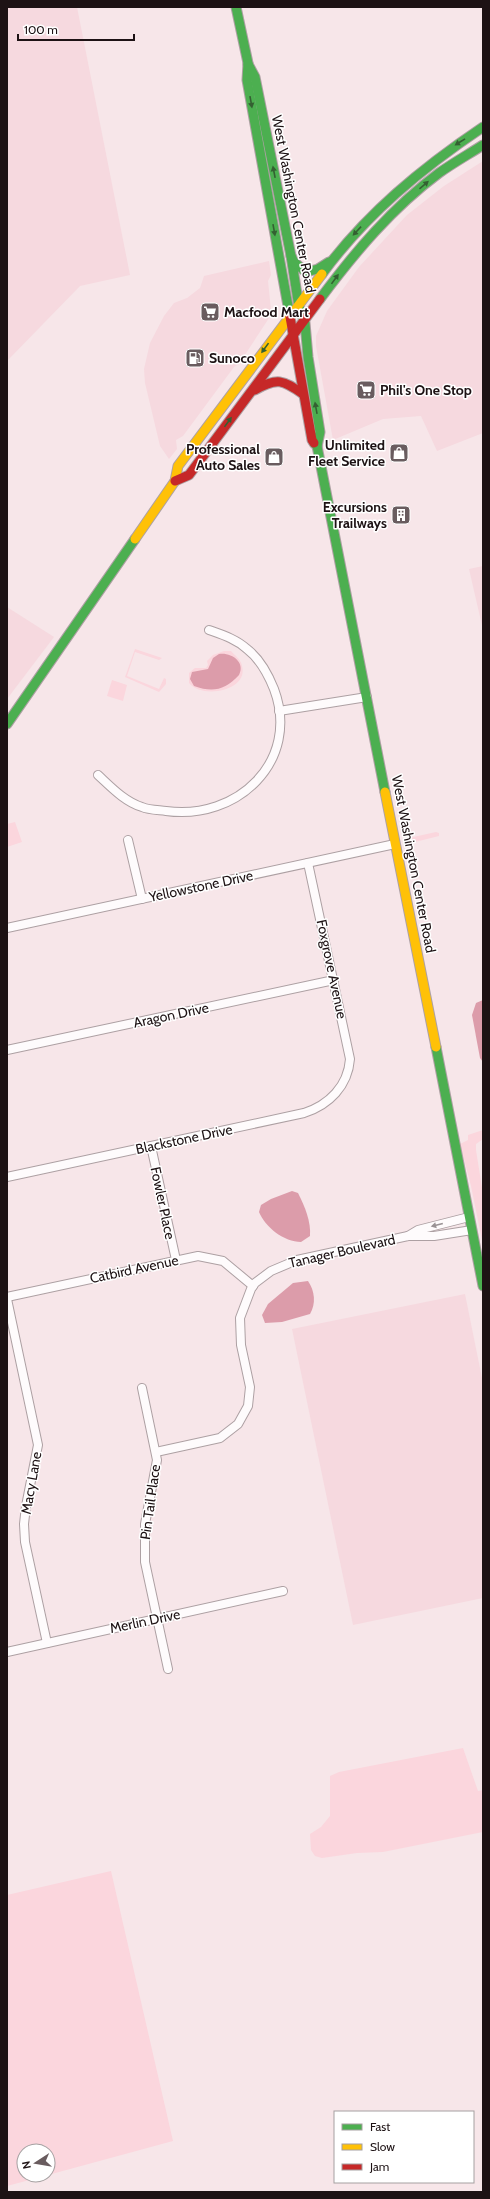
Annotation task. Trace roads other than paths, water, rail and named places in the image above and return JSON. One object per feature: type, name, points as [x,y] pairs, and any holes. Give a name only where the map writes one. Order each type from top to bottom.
[{"type":"main road","name":"West Washington Center Road","points":[[236,7],[248,63],[255,78],[291,256],[299,307],[304,323],[320,432],[317,446],[483,1286]]},
{"type":"main road","name":"West Washington Center Road","points":[[248,63],[247,80],[303,394],[312,440],[317,446]]},
{"type":"main road","points":[[7,724],[175,481],[178,466],[275,335],[290,319],[337,255],[379,208],[398,190],[432,161],[483,127]]},
{"type":"main road","points":[[175,481],[189,475],[248,394],[293,338],[353,256],[386,219],[439,173],[483,145]]},
{"type":"main road","points":[[291,256],[302,270],[310,272],[318,269],[337,255]]},
{"type":"main road","points":[[248,394],[276,379],[286,381],[303,394]]},
{"type":"street","points":[[98,775],[119,794],[142,807],[178,813],[194,812],[228,803],[246,792],[262,775],[276,747],[279,732],[279,711],[270,680],[260,663],[247,649],[228,637],[209,630]]},
{"type":"street","points":[[279,711],[367,697]]},
{"type":"street","points":[[128,840],[142,899]]},
{"type":"street","name":"Yellowstone Drive","points":[[7,928],[395,844]]},
{"type":"street","name":"Foxgrove Avenue","points":[[308,863],[350,1054],[350,1067],[347,1076]]},
{"type":"street","name":"Aragon Drive","points":[[7,1050],[334,980]]},
{"type":"street","name":"Blackstone Drive","points":[[7,1177],[314,1110],[330,1100],[347,1076]]},
{"type":"street","name":"Fowler Place","points":[[151,1146],[176,1260]]},
{"type":"street","name":"Tanager Boulevard","points":[[408,1236],[418,1230],[469,1217]]},
{"type":"street","name":"Tanager Boulevard","points":[[156,1452],[220,1438],[233,1429],[244,1413],[250,1387],[241,1345],[240,1318],[253,1286],[271,1271],[288,1263],[408,1236],[434,1236],[472,1230]]},
{"type":"street","name":"Catbird Avenue","points":[[7,1298],[198,1256],[215,1258],[231,1266],[253,1286]]},
{"type":"street","name":"Macy Lane","points":[[7,1298],[38,1445],[26,1506],[24,1530],[27,1553],[47,1643]]},
{"type":"street","points":[[142,1388],[156,1452]]},
{"type":"street","name":"Pin Tail Place","points":[[156,1452],[157,1470],[144,1538],[145,1562],[168,1669]]},
{"type":"street","name":"Merlin Drive","points":[[7,1652],[283,1591]]},
{"type":"place","name":"Macfood Mart","points":[[210,312]]},
{"type":"place","name":"Sunoco","points":[[195,358]]},
{"type":"place","name":"Phil's One Stop","points":[[366,390]]},
{"type":"place","name":"Unlimited Fleet Service","points":[[399,453]]},
{"type":"place","name":"Professional Auto Sales","points":[[274,457]]},
{"type":"place","name":"Excursions Trailways","points":[[401,515]]}]
